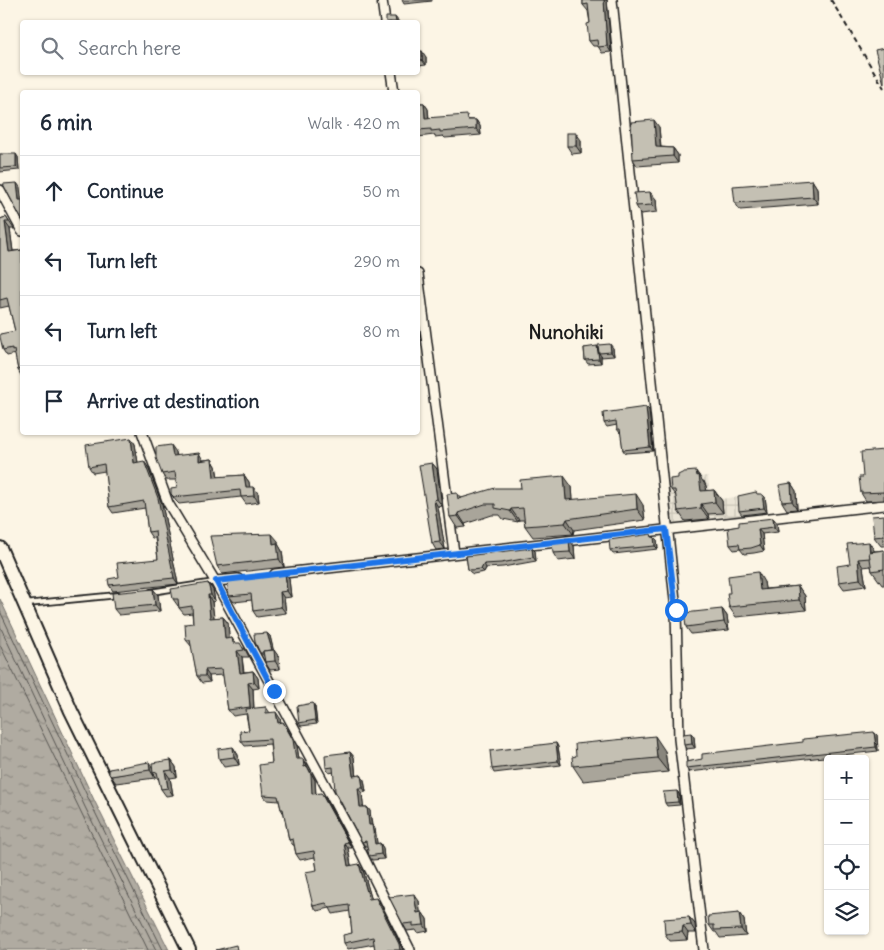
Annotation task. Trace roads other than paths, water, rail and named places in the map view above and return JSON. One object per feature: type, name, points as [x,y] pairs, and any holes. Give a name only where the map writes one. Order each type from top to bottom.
[{"type":"street","points":[[382,0],[384,20]]},
{"type":"street","points":[[612,0],[676,610],[679,739],[704,950]]},
{"type":"street","points":[[391,75],[394,90]]},
{"type":"street","points":[[0,190],[20,227]]},
{"type":"street","points":[[420,290],[454,553]]},
{"type":"street","points":[[143,435],[168,503],[216,581],[358,846],[410,950]]},
{"type":"street","points":[[263,576],[884,505]]},
{"type":"street","points":[[0,548],[85,741],[189,950]]},
{"type":"street","points":[[216,581],[244,578]]},
{"type":"lane","points":[[140,593],[216,581]]},
{"type":"lane","points":[[25,604],[121,595]]},
{"type":"water","points":[[0,599],[95,802],[169,950],[0,950]]},
{"type":"district","name":"Nunohiki","points":[[566,332]]}]
